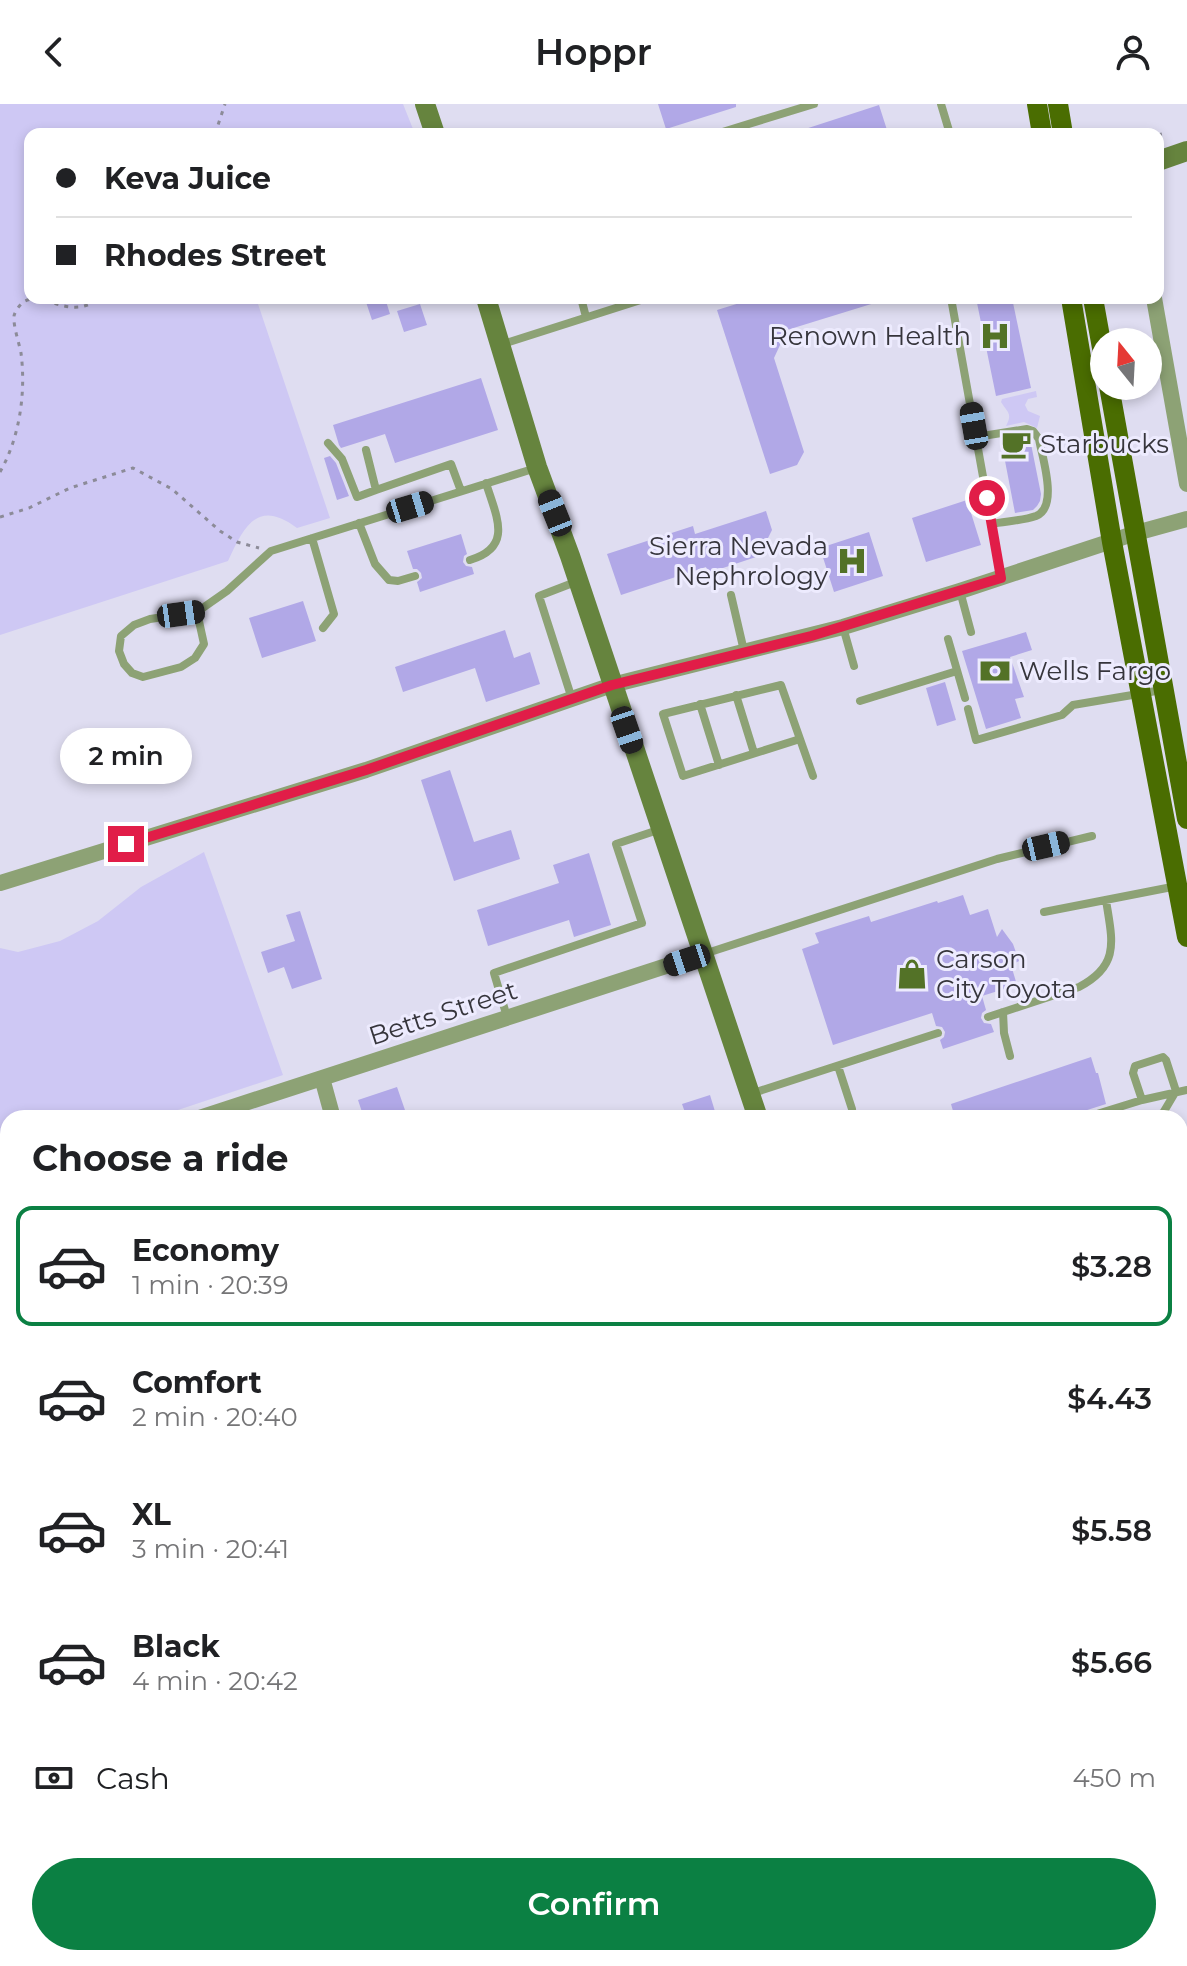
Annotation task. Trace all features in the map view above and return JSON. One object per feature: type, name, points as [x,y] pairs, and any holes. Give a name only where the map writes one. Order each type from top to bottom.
[{"type":"main road","points":[[1037,104],[1041,128]]},
{"type":"main road","points":[[1058,104],[1062,128]]},
{"type":"main road","points":[[1072,304],[1112,542],[1187,937]]},
{"type":"main road","points":[[1094,304],[1098,328]]},
{"type":"main road","points":[[1112,400],[1187,819]]},
{"type":"street","points":[[425,104],[433,128]]},
{"type":"street","points":[[1164,159],[1187,151]]},
{"type":"street","points":[[488,304],[537,467],[755,1110]]},
{"type":"street","points":[[1155,304],[1187,484]]},
{"type":"street","points":[[0,883],[366,770],[612,685],[843,627],[1187,519]]},
{"type":"street","name":"Betts Street","points":[[224,1110],[703,954]]},
{"type":"street","points":[[322,1078],[331,1110]]},
{"type":"lane","points":[[736,128],[814,104]]},
{"type":"lane","points":[[941,104],[948,128]]},
{"type":"lane","points":[[583,304],[586,317]]},
{"type":"lane","points":[[499,345],[628,304]]},
{"type":"lane","points":[[952,304],[1001,578]]},
{"type":"lane","points":[[976,437],[1027,429],[1039,439],[1049,498],[1045,509],[1036,516],[991,524]]},
{"type":"lane","points":[[328,443],[342,459],[357,497],[451,464],[461,491]]},
{"type":"lane","points":[[366,450],[376,490]]},
{"type":"lane","points":[[197,612],[204,644],[195,658],[181,667],[143,677],[132,673],[124,664],[119,642],[121,636],[134,625],[150,619],[197,612],[227,591],[271,551],[537,467]]},
{"type":"lane","points":[[470,560],[486,555],[495,545],[499,529],[486,483]]},
{"type":"lane","points":[[359,523],[375,564],[389,580],[415,576]]},
{"type":"lane","points":[[312,538],[334,614],[323,628]]},
{"type":"lane","points":[[572,699],[539,596],[578,581]]},
{"type":"lane","points":[[960,591],[971,632]]},
{"type":"lane","points":[[731,595],[744,652]]},
{"type":"lane","points":[[843,627],[854,666]]},
{"type":"lane","points":[[948,639],[965,698]]},
{"type":"lane","points":[[860,701],[957,671]]},
{"type":"lane","points":[[800,739],[683,776],[663,714],[781,685],[800,739],[813,776]]},
{"type":"lane","points":[[968,709],[976,740],[1062,715],[1073,705],[1163,690]]},
{"type":"lane","points":[[736,695],[754,753]]},
{"type":"lane","points":[[700,704],[719,765]]},
{"type":"lane","points":[[507,1018],[494,973],[642,923],[616,844],[661,829]]},
{"type":"lane","points":[[703,954],[997,859],[1092,836]]},
{"type":"lane","points":[[1044,912],[1178,886]]},
{"type":"lane","points":[[988,1017],[1079,987],[1103,971],[1112,949],[1106,900]]},
{"type":"lane","points":[[1003,1012],[1010,1056]]},
{"type":"lane","points":[[749,1094],[938,1033]]},
{"type":"lane","points":[[1142,1100],[1133,1069],[1163,1057],[1176,1091],[1166,1110]]},
{"type":"lane","points":[[838,1066],[852,1109]]},
{"type":"lane","points":[[1110,1110],[1187,1090]]},
{"type":"path","points":[[217,128],[225,104]]},
{"type":"path","points":[[0,472],[14,441],[21,397],[21,355],[14,316],[24,302]]},
{"type":"path","points":[[59,304],[72,307],[91,304]]},
{"type":"path","points":[[0,517],[29,508],[70,488],[133,468],[172,489],[237,542],[271,551]]},
{"type":"shaded area","points":[[0,104],[403,104],[413,128],[24,128],[24,304],[258,304],[330,518],[297,528],[283,519],[262,516],[246,528],[228,561],[0,635]]},
{"type":"shaded area","points":[[1036,391],[1037,397],[1028,399],[1025,405],[1028,411],[1040,416],[1037,428],[1024,422],[1006,426],[1009,415],[1002,399]]},
{"type":"shaded area","points":[[204,852],[283,1075],[178,1110],[0,1110],[0,948],[18,952],[60,941],[98,921],[141,887]]},
{"type":"building","points":[[658,104],[736,104],[736,107],[666,128]]},
{"type":"building","points":[[879,105],[886,128],[808,128]]},
{"type":"building","points":[[367,304],[387,304],[390,314],[372,320]]},
{"type":"building","points":[[420,304],[427,325],[404,332],[397,311]]},
{"type":"building","points":[[736,304],[871,304],[787,330],[774,358],[804,452],[797,465],[770,474],[717,310]]},
{"type":"building","points":[[977,304],[1013,304],[1031,388],[996,396]]},
{"type":"building","points":[[481,378],[498,430],[395,463],[385,434],[341,448],[339,445],[333,425]]},
{"type":"building","points":[[1026,436],[1030,439],[1040,501],[1033,510],[1015,513],[1001,440]]},
{"type":"building","points":[[330,456],[336,463],[349,496],[337,500],[324,458]]},
{"type":"building","points":[[967,500],[981,545],[926,562],[912,518]]},
{"type":"building","points":[[766,511],[772,530],[759,556],[708,573],[706,567],[621,595],[607,554],[693,526],[695,534]]},
{"type":"building","points":[[869,532],[883,576],[834,592],[820,548]]},
{"type":"building","points":[[461,534],[467,554],[463,562],[472,567],[474,574],[420,592],[417,582],[422,578],[421,573],[413,569],[407,551]]},
{"type":"building","points":[[303,601],[316,641],[262,658],[249,618]]},
{"type":"building","points":[[505,630],[514,658],[530,652],[540,684],[486,702],[475,668],[403,692],[395,667]]},
{"type":"building","points":[[1026,632],[1032,650],[1010,657],[1024,697],[1015,699],[1021,718],[986,729],[962,651]]},
{"type":"building","points":[[945,682],[956,720],[937,726],[926,688]]},
{"type":"building","points":[[450,770],[474,842],[511,830],[520,859],[454,881],[421,780]]},
{"type":"building","points":[[589,853],[611,925],[574,937],[569,920],[488,946],[477,910],[559,883],[553,865]]},
{"type":"building","name":"Carson City Toyota","points":[[963,895],[970,915],[988,909],[997,937],[1002,929],[1013,944],[1019,961],[1011,965],[1017,985],[982,996],[986,1010],[981,1018],[984,1023],[991,1024],[994,1032],[943,1049],[940,1040],[945,1032],[942,1027],[936,1026],[932,1013],[833,1045],[802,949],[819,943],[815,933],[869,916],[871,922]]},
{"type":"building","points":[[300,911],[322,979],[292,989],[284,967],[268,973],[261,952],[295,941],[286,915]]},
{"type":"building","points":[[1091,1057],[1106,1104],[1087,1110],[953,1110],[951,1104]]},
{"type":"building","points":[[397,1087],[405,1110],[361,1110],[358,1100]]},
{"type":"building","points":[[710,1095],[715,1110],[684,1110],[682,1104]]},
{"type":"place","name":"Renown Health","points":[[995,336]]},
{"type":"place","name":"Starbucks","points":[[1016,444]]},
{"type":"place","name":"Sierra Nevada Nephrology","points":[[852,561]]},
{"type":"place","name":"Wells Fargo","points":[[995,671]]},
{"type":"place","name":"Carson City Toyota","points":[[912,974]]},
{"type":"route","points":[[126,844],[366,770],[612,685],[811,636],[1001,578],[987,498]]}]
